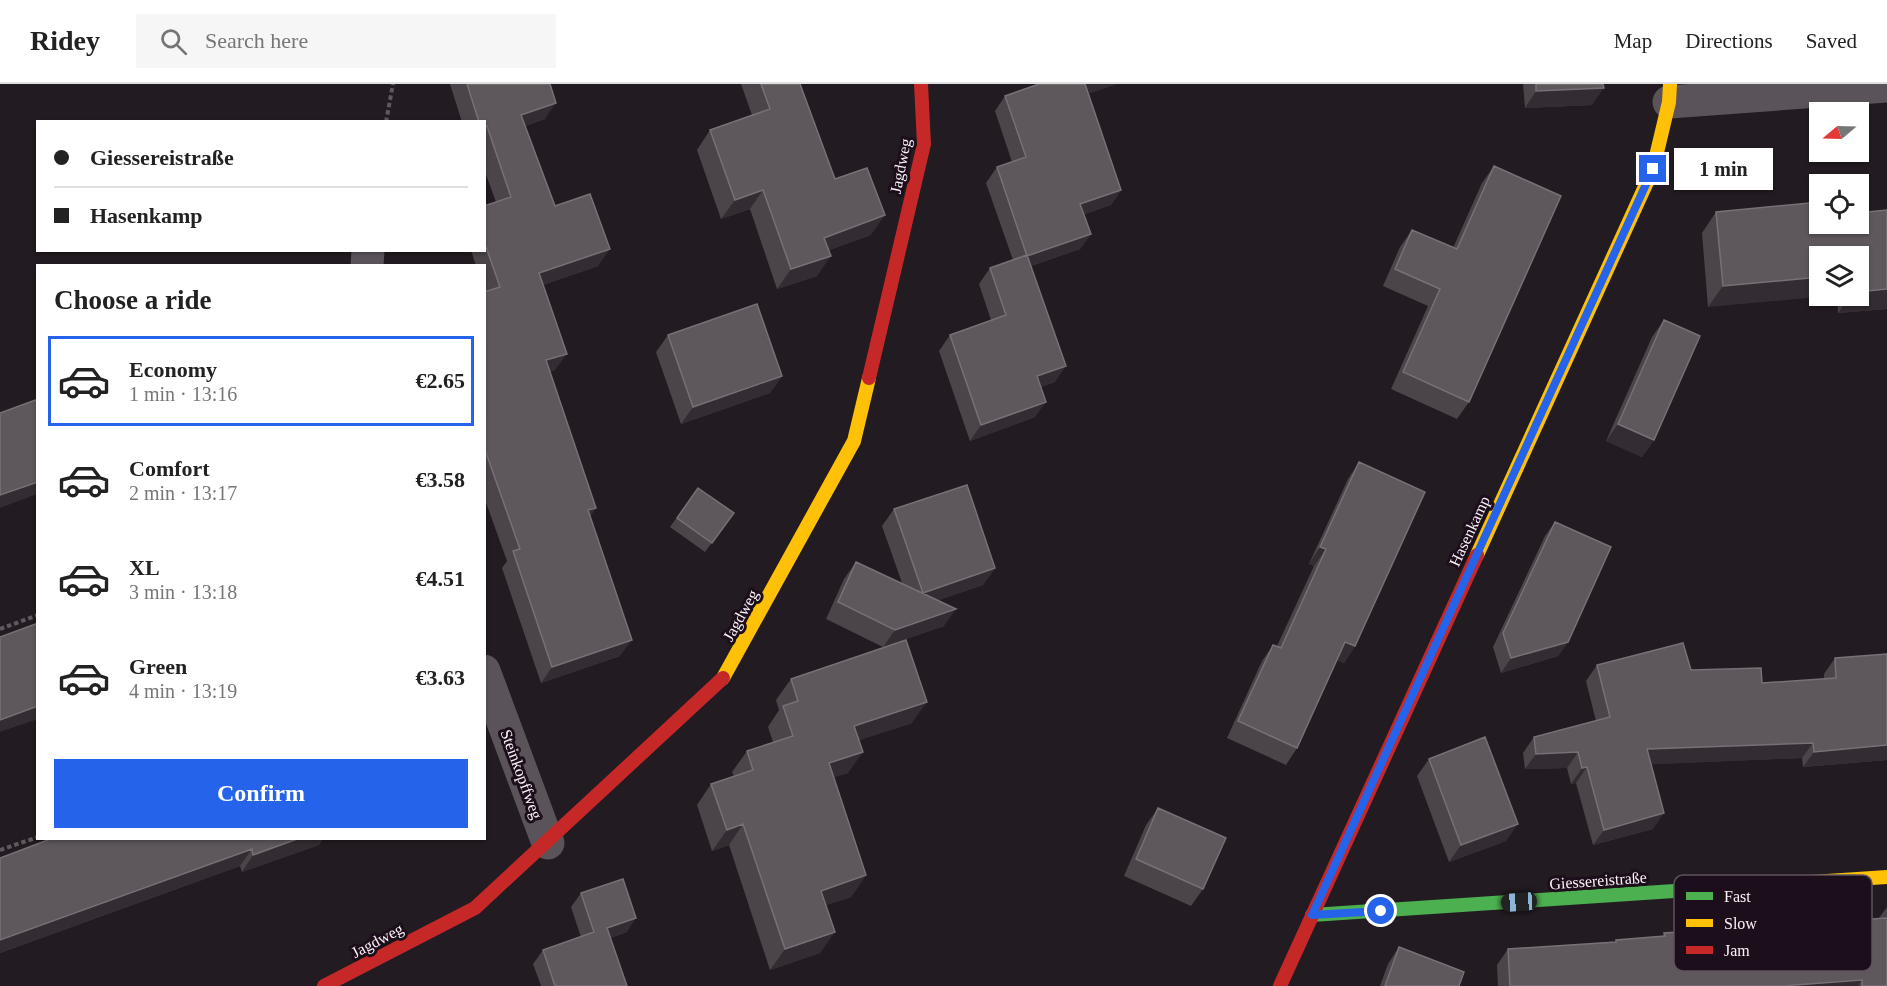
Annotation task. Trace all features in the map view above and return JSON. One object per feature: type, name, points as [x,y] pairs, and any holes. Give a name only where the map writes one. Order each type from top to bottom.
[{"type":"street","name":"Jagdweg","points":[[324,986],[475,908],[548,843],[726,675],[854,441],[924,144],[921,84]]},
{"type":"street","points":[[1670,93],[1887,86]]},
{"type":"street","name":"Hasenkamp","points":[[1280,986],[1653,169],[1670,93]]},
{"type":"street","name":"Steinkopffweg","points":[[486,676],[548,843]]},
{"type":"street","name":"Giessereistraße","points":[[1872,878],[1887,877]]},
{"type":"street","name":"Giessereistraße","points":[[1312,915],[1674,891]]},
{"type":"path","points":[[386,120],[393,84]]},
{"type":"path","points":[[0,629],[36,616]]},
{"type":"path","points":[[0,850],[36,838]]},
{"type":"building","points":[[467,84],[550,84],[556,103],[521,115],[555,206],[590,194],[610,249],[539,273],[567,354],[546,360],[596,508],[588,510],[632,640],[552,667],[513,551],[520,549],[486,453],[486,291],[500,287],[486,247],[486,205],[511,197],[486,126],[486,120],[478,120]]},
{"type":"building","points":[[761,84],[800,84],[835,179],[867,168],[885,215],[824,238],[831,256],[791,269],[763,190],[735,200],[710,130],[770,109]]},
{"type":"building","points":[[1039,84],[1085,84],[1121,190],[1080,204],[1091,234],[1027,256],[997,167],[1026,157],[1005,96]]},
{"type":"building","points":[[1536,84],[1603,84],[1604,88],[1536,91]]},
{"type":"building","points":[[1494,166],[1561,196],[1469,402],[1403,372],[1440,289],[1395,269],[1412,230],[1457,249]]},
{"type":"building","points":[[1809,203],[1809,234],[1869,234],[1869,212],[1887,210],[1887,289],[1869,291],[1869,246],[1809,246],[1809,278],[1723,286],[1716,212]]},
{"type":"building","points":[[1027,255],[1066,366],[1037,376],[1046,402],[981,425],[950,335],[1006,315],[990,268]]},
{"type":"building","points":[[757,304],[782,376],[693,407],[668,335]]},
{"type":"building","points":[[1664,320],[1700,336],[1654,440],[1618,424]]},
{"type":"building","points":[[36,400],[36,483],[0,495],[0,413]]},
{"type":"building","points":[[1359,462],[1425,492],[1355,646],[1345,642],[1297,748],[1238,721],[1273,645],[1281,648],[1326,549],[1320,547]]},
{"type":"building","points":[[967,485],[995,568],[923,593],[894,509]]},
{"type":"building","points":[[698,488],[734,513],[712,543],[677,518]]},
{"type":"building","points":[[1555,522],[1611,547],[1568,642],[1511,658],[1503,633]]},
{"type":"building","points":[[856,562],[956,609],[895,630],[838,602]]},
{"type":"building","points":[[36,624],[36,707],[0,720],[0,637]]},
{"type":"building","points":[[906,640],[927,702],[854,726],[863,752],[829,763],[866,875],[821,891],[835,932],[785,949],[743,824],[727,830],[711,784],[753,770],[747,751],[793,736],[783,706],[798,701],[791,679]]},
{"type":"building","points":[[1683,643],[1691,670],[1761,668],[1762,683],[1836,678],[1835,658],[1887,654],[1887,745],[1814,752],[1813,743],[1647,749],[1664,813],[1604,830],[1587,767],[1582,768],[1578,752],[1536,754],[1534,737],[1610,717],[1597,665]]},
{"type":"building","points":[[1485,737],[1518,824],[1461,845],[1429,759]]},
{"type":"building","points":[[1158,808],[1226,838],[1203,889],[1136,859]]},
{"type":"building","points":[[48,840],[294,840],[253,855],[252,849],[0,940],[0,858]]},
{"type":"building","points":[[623,879],[636,918],[607,928],[627,986],[555,986],[543,950],[594,932],[581,893]]},
{"type":"building","points":[[1887,918],[1887,986],[1862,986],[1862,980],[1782,986],[1510,986],[1508,949],[1616,942],[1616,940],[1665,936],[1664,933],[1674,932],[1674,971],[1872,971],[1872,919]]},
{"type":"building","points":[[1399,947],[1464,972],[1459,986],[1385,986]]},
{"type":"traffic: fast","points":[[1312,915],[1674,891]]},
{"type":"traffic: slow","points":[[1477,555],[1653,169],[1669,102],[1670,84]]},
{"type":"traffic: slow","points":[[723,678],[854,441],[869,378]]},
{"type":"traffic: slow","points":[[1872,878],[1887,877]]},
{"type":"traffic: jam","points":[[869,378],[924,144],[921,84]]},
{"type":"traffic: jam","points":[[1280,986],[1477,555]]},
{"type":"traffic: jam","points":[[324,986],[475,908],[723,678]]},
{"type":"route","points":[[1381,911],[1312,915],[1653,169]]}]
